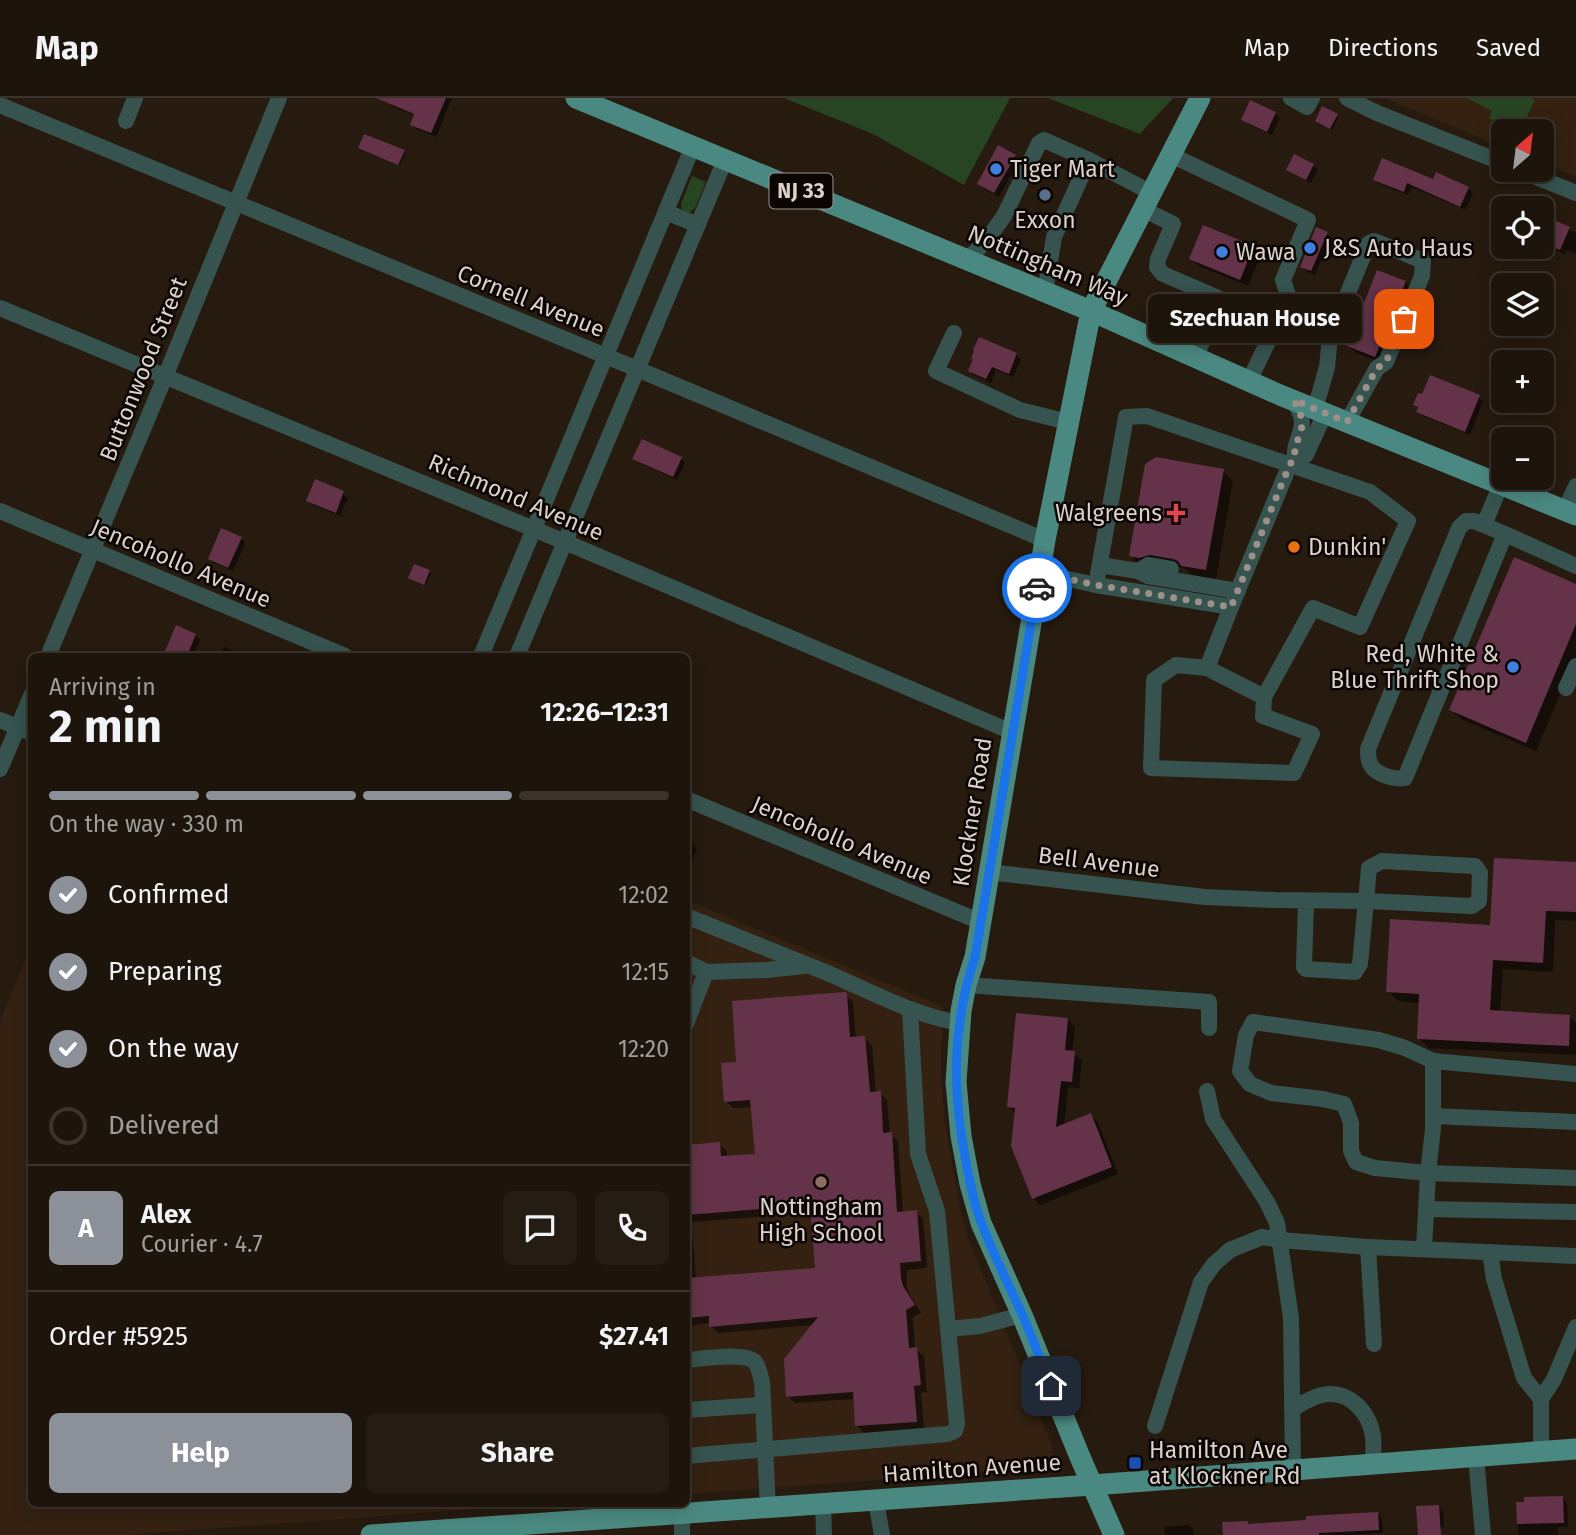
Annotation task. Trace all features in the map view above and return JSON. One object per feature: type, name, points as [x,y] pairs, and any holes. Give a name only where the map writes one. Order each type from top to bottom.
[{"type":"main road","name":"Nottingham Way","points":[[576,98],[1091,311],[1320,411],[1491,480]]},
{"type":"main road","name":"Klockner Road","points":[[1114,1535],[981,1223],[970,1184],[957,1110],[956,1082],[966,985],[975,957],[1045,540],[1091,311],[1200,98]]},
{"type":"main road","name":"Nottingham Way","points":[[1516,490],[1571,512]]},
{"type":"main road","name":"Hamilton Avenue","points":[[372,1535],[487,1531],[646,1509],[682,1524],[768,1508],[1576,1449]]},
{"type":"street","points":[[125,121],[135,98]]},
{"type":"street","name":"Buttonwood Street","points":[[48,653],[279,98]]},
{"type":"street","points":[[1291,98],[1307,107],[1312,98]]},
{"type":"street","points":[[1348,98],[1377,113],[1491,158]]},
{"type":"street","name":"Cornell Avenue","points":[[0,106],[1045,540]]},
{"type":"street","points":[[967,260],[986,241],[1004,216],[1039,143],[1044,140],[1090,160],[1147,201],[1173,224],[1157,267],[1163,274],[1223,300],[1195,357]]},
{"type":"street","points":[[482,653],[693,146]]},
{"type":"street","points":[[1171,155],[1308,220],[1283,280],[1289,298],[1249,381]]},
{"type":"street","points":[[518,653],[725,160]]},
{"type":"street","points":[[1045,292],[1054,237],[1090,160]]},
{"type":"street","points":[[1549,182],[1576,193]]},
{"type":"street","points":[[666,212],[698,225]]},
{"type":"street","points":[[1293,461],[1306,455],[1320,411],[1330,337],[1368,244],[1374,241],[1423,261],[1422,276],[1386,362],[1377,368],[1347,422]]},
{"type":"street","name":"Richmond Avenue","points":[[0,308],[534,529],[1012,732]]},
{"type":"street","points":[[954,333],[936,371],[1020,410],[1068,422]]},
{"type":"street","points":[[1207,668],[1293,461],[1294,448],[1303,420],[1294,400]]},
{"type":"street","points":[[1096,585],[1126,417],[1147,416],[1293,461],[1370,492],[1408,521],[1360,627],[1313,608],[1264,697],[1263,716],[1312,734],[1294,773],[1151,768],[1154,680],[1176,665],[1207,668],[1264,697]]},
{"type":"street","points":[[1571,512],[1576,486]]},
{"type":"street","points":[[1484,525],[1499,490]]},
{"type":"street","name":"Jencohollo Avenue","points":[[0,511],[338,653]]},
{"type":"street","points":[[1505,534],[1405,778],[1384,775],[1372,768],[1368,749],[1459,528],[1466,521],[1474,521],[1505,534],[1576,566]]},
{"type":"street","points":[[1100,565],[1138,571],[1148,576],[1239,587]]},
{"type":"street","points":[[1138,571],[1148,565],[1239,587]]},
{"type":"street","points":[[1040,573],[1231,607]]},
{"type":"street","points":[[1566,688],[1576,666]]},
{"type":"street","points":[[0,720],[25,730],[0,769]]},
{"type":"street","name":"Jencohollo Avenue","points":[[690,801],[981,922]]},
{"type":"street","points":[[1306,901],[1304,967],[1354,972],[1360,964],[1369,868],[1382,861],[1475,866],[1480,873],[1479,901],[1472,906],[1367,901]]},
{"type":"street","name":"Bell Avenue","points":[[989,872],[1205,897],[1367,901]]},
{"type":"street","points":[[690,918],[910,1010],[960,1023]]},
{"type":"street","points":[[690,964],[706,972],[767,970],[807,965]]},
{"type":"street","points":[[690,1014],[706,972]]},
{"type":"street","points":[[966,985],[1209,1002],[1209,1028]]},
{"type":"street","points":[[690,1456],[948,1434],[955,1431],[957,1424],[937,1211],[918,1154],[910,1010]]},
{"type":"street","points":[[1576,1074],[1433,1061],[1379,1040],[1253,1022],[1246,1035],[1240,1071],[1250,1084],[1271,1093],[1344,1104],[1351,1123],[1351,1152],[1356,1162],[1375,1168],[1428,1173],[1576,1178]]},
{"type":"street","points":[[1424,1249],[1433,1129],[1433,1061]]},
{"type":"street","points":[[1207,1091],[1213,1119],[1267,1202],[1277,1223],[1291,1318],[1293,1471]]},
{"type":"street","points":[[1433,1116],[1576,1122]]},
{"type":"street","points":[[1426,1209],[1576,1213]]},
{"type":"street","points":[[1155,1426],[1202,1282],[1214,1264],[1230,1250],[1262,1237],[1368,1247],[1576,1256]]},
{"type":"street","points":[[1368,1247],[1374,1344]]},
{"type":"street","points":[[1490,1252],[1494,1279],[1524,1378],[1541,1399]]},
{"type":"street","points":[[948,1329],[980,1326],[1022,1315]]},
{"type":"street","points":[[1541,1452],[1541,1399],[1554,1379],[1576,1327]]},
{"type":"street","points":[[690,1360],[746,1358],[755,1362],[760,1370],[768,1508]]},
{"type":"street","points":[[1292,1409],[1321,1395],[1332,1394],[1344,1396],[1360,1407],[1369,1421],[1373,1438],[1373,1465]]},
{"type":"street","points":[[690,1410],[762,1405]]},
{"type":"street","points":[[1476,1457],[1483,1535]]},
{"type":"street","points":[[876,1501],[882,1535]]},
{"type":"street","points":[[822,1504],[824,1535]]},
{"type":"shaded area","points":[[1384,98],[1576,98],[1576,176],[1554,168],[1554,119],[1491,119],[1491,142]]},
{"type":"shaded area","name":"Nottingham High School","points":[[690,902],[942,1006],[942,1090],[960,1208],[968,1238],[1051,1443],[1052,1454],[1047,1463],[1039,1468],[690,1494]]},
{"type":"shaded area","points":[[28,952],[28,1507],[501,1507],[126,1535],[0,1535],[0,1021]]},
{"type":"green space","points":[[784,98],[1010,98],[964,185],[873,134]]},
{"type":"green space","points":[[1048,98],[1173,98],[1140,134]]},
{"type":"green space","points":[[1467,98],[1535,100],[1526,119],[1491,119],[1489,118],[1492,111]]},
{"type":"green space","points":[[692,176],[706,182],[695,208],[689,213],[682,210],[681,204]]},
{"type":"building","points":[[376,98],[446,98],[431,133],[410,125],[414,114]]},
{"type":"building","points":[[1250,100],[1276,112],[1267,132],[1241,120]]},
{"type":"building","points":[[1322,106],[1338,114],[1330,129],[1315,121]]},
{"type":"building","points":[[364,134],[405,150],[398,165],[358,148]]},
{"type":"building","name":"Tiger Mart","points":[[998,145],[1016,155],[994,193],[977,184]]},
{"type":"building","points":[[1294,154],[1314,164],[1306,180],[1286,170]]},
{"type":"building","points":[[1382,158],[1433,179],[1436,172],[1469,187],[1460,207],[1407,183],[1404,192],[1373,180]]},
{"type":"building","points":[[1554,220],[1570,227],[1560,250],[1554,247]]},
{"type":"building","name":"Wawa","points":[[1203,225],[1254,246],[1240,280],[1189,259]]},
{"type":"building","name":"J&S Auto Haus","points":[[1316,227],[1328,232],[1311,271],[1300,267]]},
{"type":"building","points":[[1377,270],[1406,281],[1375,357],[1347,346]]},
{"type":"building","points":[[979,337],[1017,353],[1009,374],[992,367],[986,379],[968,371]]},
{"type":"building","points":[[1430,375],[1480,395],[1465,432],[1416,412],[1418,407],[1413,405],[1418,393],[1422,394]]},
{"type":"building","points":[[642,439],[682,457],[673,477],[632,459]]},
{"type":"building","name":"Walgreens","points":[[1156,457],[1224,469],[1206,570],[1181,566],[1173,559],[1150,555],[1139,558],[1129,556],[1145,464]]},
{"type":"building","points":[[315,479],[344,491],[336,513],[306,501]]},
{"type":"building","points":[[221,528],[242,537],[228,568],[208,559]]},
{"type":"building","name":"Red, White & Blue Thrift Shop","points":[[1514,557],[1576,584],[1576,624],[1526,743],[1449,710]]},
{"type":"building","points":[[414,564],[430,570],[424,585],[408,578]]},
{"type":"building","points":[[176,625],[196,634],[188,653],[164,653]]},
{"type":"building","points":[[1494,858],[1576,862],[1576,912],[1546,911],[1543,963],[1493,960],[1490,1010],[1570,1015],[1569,1046],[1417,1039],[1419,994],[1386,992],[1390,919],[1490,925]]},
{"type":"building","points":[[847,993],[850,1037],[865,1036],[870,1092],[881,1091],[883,1133],[892,1132],[897,1212],[917,1210],[921,1261],[900,1263],[903,1286],[915,1305],[906,1310],[909,1348],[917,1347],[921,1385],[914,1386],[917,1422],[855,1426],[853,1392],[786,1397],[784,1359],[818,1317],[709,1327],[709,1316],[690,1318],[690,1278],[815,1268],[810,1205],[690,1215],[690,1145],[720,1142],[721,1156],[755,1154],[750,1100],[724,1102],[721,1063],[736,1062],[732,1001]]},
{"type":"building","points":[[1016,1013],[1068,1018],[1065,1050],[1075,1051],[1072,1082],[1061,1081],[1056,1127],[1091,1113],[1112,1167],[1032,1199],[1011,1146],[1015,1108],[1007,1107]]},
{"type":"building","points":[[1563,1496],[1564,1523],[1517,1524],[1516,1502],[1524,1502],[1524,1497]]},
{"type":"building","points":[[1439,1505],[1441,1535],[1418,1535],[1416,1506]]},
{"type":"building","points":[[1378,1512],[1379,1530],[1319,1535],[1223,1535],[1222,1522],[1248,1521],[1248,1524],[1306,1520],[1306,1516]]},
{"type":"way so far","points":[[1037,588],[1040,573],[1231,607],[1290,464],[1295,458],[1294,448],[1303,420],[1294,400],[1347,422],[1377,368],[1386,362],[1404,319]]},
{"type":"place","name":"Tiger Mart","points":[[996,169]]},
{"type":"place","name":"Exxon","points":[[1045,195]]},
{"type":"place","name":"J&S Auto Haus","points":[[1310,248]]},
{"type":"place","name":"Wawa","points":[[1222,252]]},
{"type":"place","name":"Szechuan House","points":[[1404,319]]},
{"type":"place","name":"Walgreens","points":[[1176,513]]},
{"type":"place","name":"Dunkin'","points":[[1294,547]]},
{"type":"place","name":"Red, White & Blue Thrift Shop","points":[[1513,667]]},
{"type":"place","name":"Nottingham High School","points":[[821,1182]]},
{"type":"place","name":"Hamilton Ave at Klockner Rd","points":[[1135,1463]]},
{"type":"route","points":[[1037,588],[975,957],[961,1011],[956,1082],[961,1136],[981,1223],[1051,1386]]}]
